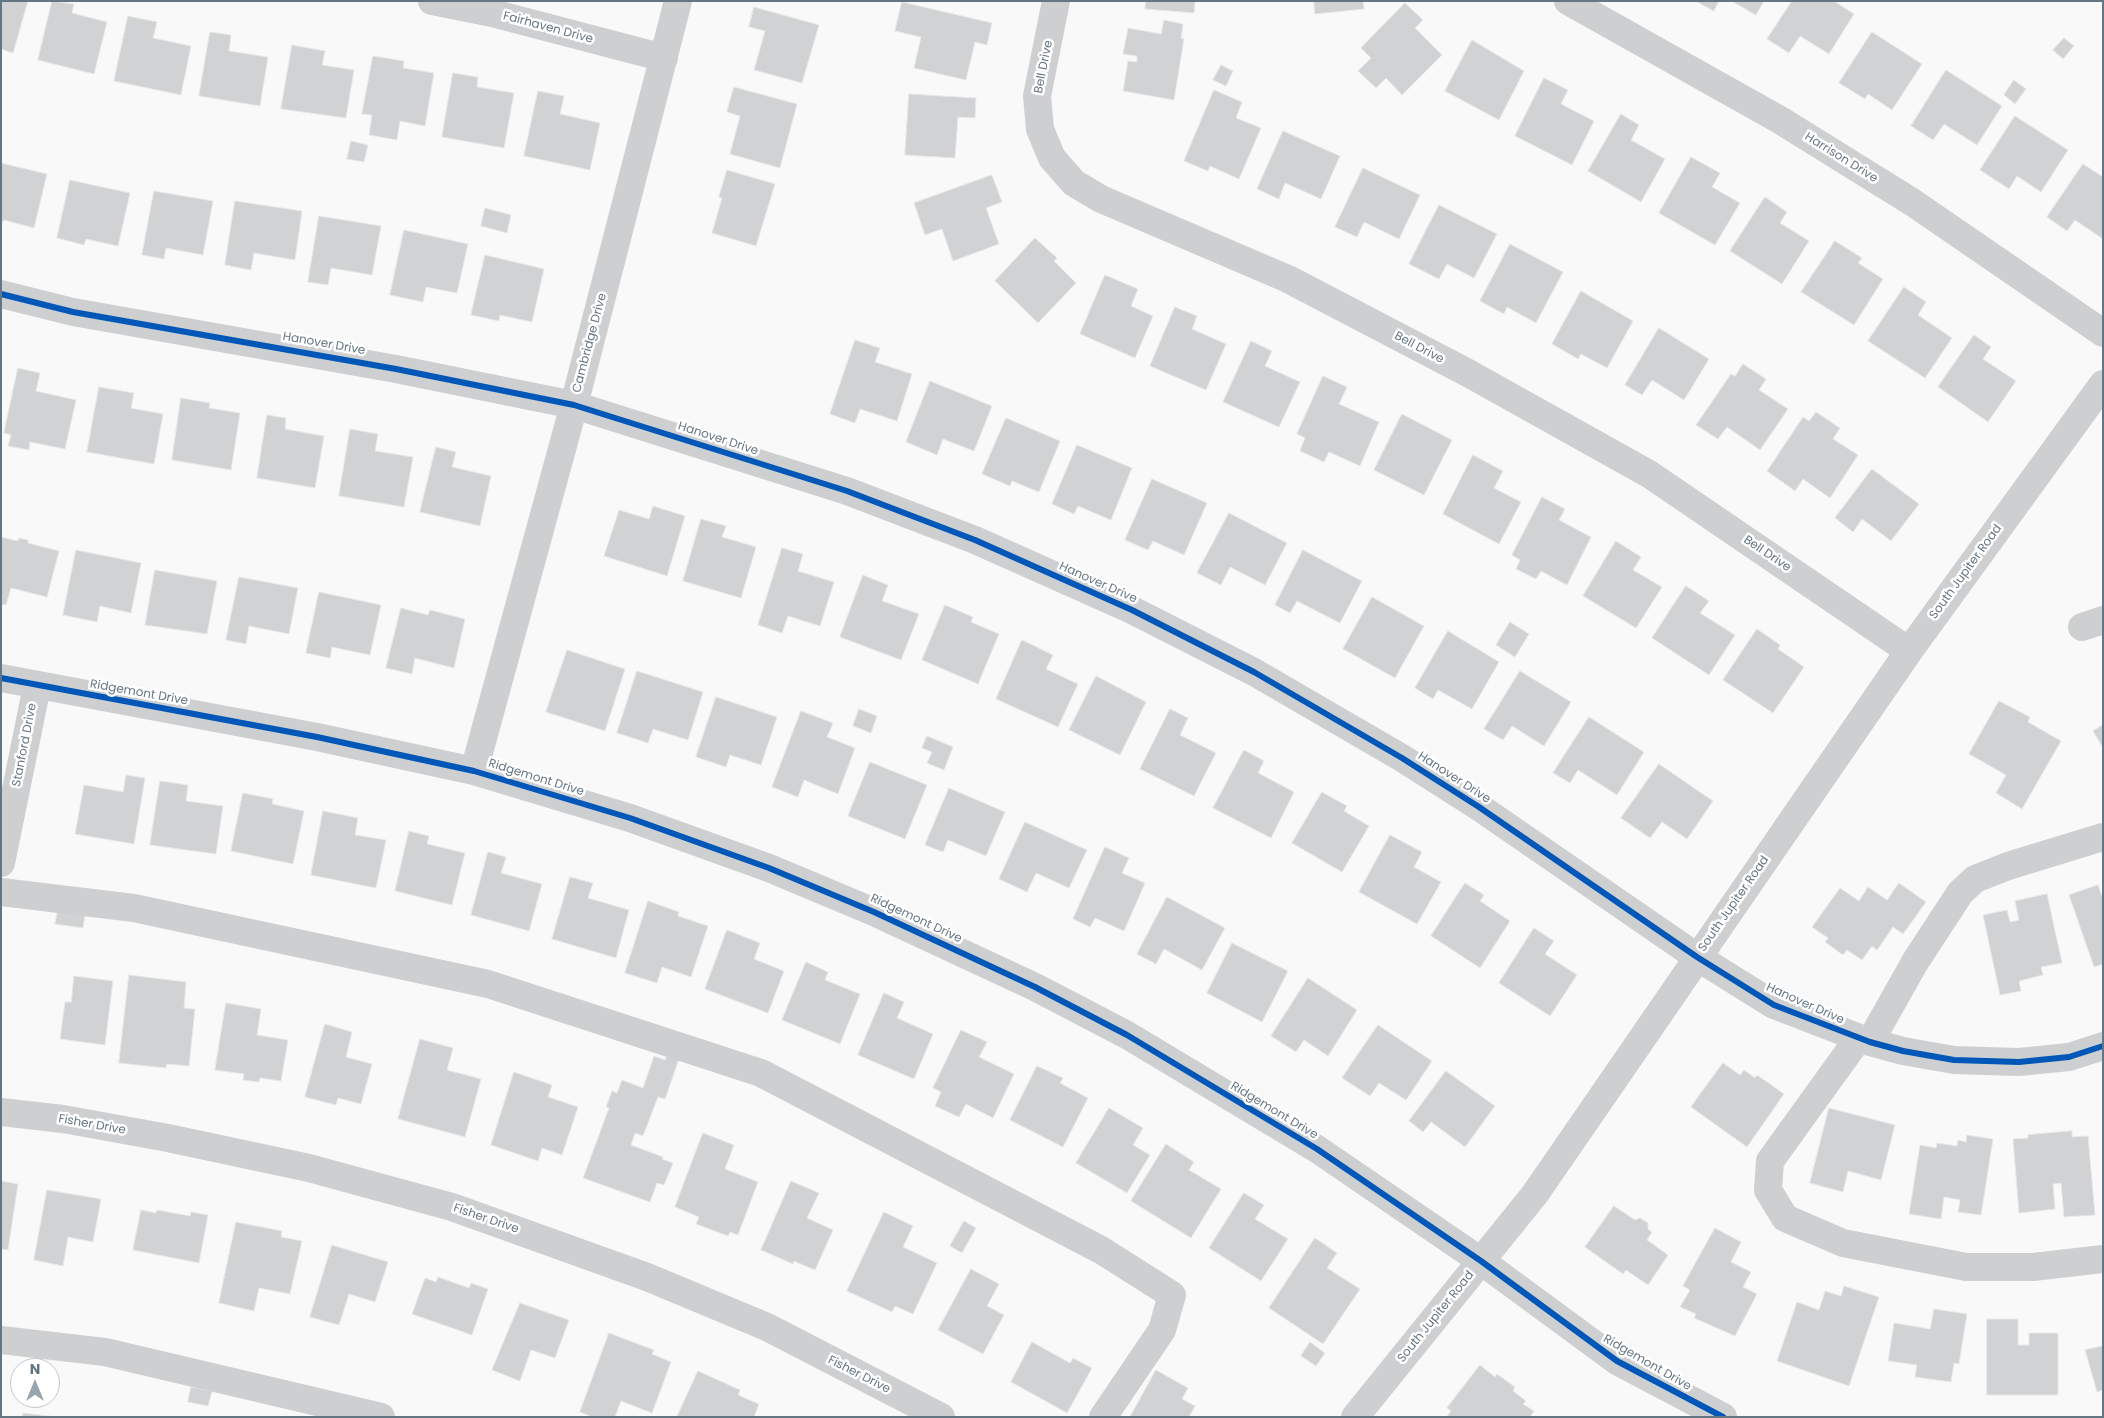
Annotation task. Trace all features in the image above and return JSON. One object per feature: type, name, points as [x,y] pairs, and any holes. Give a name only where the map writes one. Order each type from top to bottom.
[{"type":"street","name":"Fairhaven Drive","points":[[432,1],[492,13],[664,58]]},
{"type":"street","name":"Cambridge Drive","points":[[474,771],[574,405],[678,1]]},
{"type":"street","name":"Bell Drive","points":[[1056,1],[1037,96],[1040,128],[1052,158],[1074,183],[1101,199],[1288,279],[1468,373],[1649,474],[1909,651]]},
{"type":"street","name":"Harrison Drive","points":[[1568,1],[1780,120],[1912,202],[2103,332]]},
{"type":"street","name":"Hanover Drive","points":[[1,294],[73,312],[396,368],[574,405],[847,491],[975,540],[1132,610],[1254,672],[1402,758],[1479,807],[1697,957],[1774,1005],[1864,1040],[1903,1051],[1954,1060],[2019,1062],[2070,1057],[2103,1046]]},
{"type":"street","name":"South Jupiter Road","points":[[1355,1417],[1535,1194],[1909,651],[2103,384]]},
{"type":"street","name":"Ridgemont Drive","points":[[1,678],[317,737],[474,771],[630,818],[770,868],[874,912],[1035,987],[1127,1035],[1317,1149],[1481,1261],[1617,1361],[1723,1417]]},
{"type":"street","name":"Stanford Drive","points":[[1,863],[36,686]]},
{"type":"street","points":[[2103,837],[2008,866],[1975,879],[1960,893],[1864,1040],[1770,1161],[1768,1190],[1785,1218],[1843,1243],[1966,1267],[2033,1267],[2103,1260]]},
{"type":"street","points":[[1,892],[134,908],[488,984],[761,1073],[1101,1250],[1172,1296],[1162,1330],[1103,1417]]},
{"type":"street","name":"Fisher Drive","points":[[1,1112],[62,1119],[309,1168],[452,1207],[647,1277],[766,1327],[941,1417]]},
{"type":"street","points":[[1,1340],[105,1352],[381,1417]]},
{"type":"building","points":[[1,1],[28,1],[13,53],[1,49]]},
{"type":"building","points":[[52,1],[74,4],[72,13],[107,22],[94,74],[38,60]]},
{"type":"building","points":[[1146,1],[1195,1],[1194,13],[1145,9]]},
{"type":"building","points":[[1314,1],[1363,1],[1364,9],[1315,14]]},
{"type":"building","points":[[1696,1],[1719,1],[1714,11]]},
{"type":"building","points":[[1732,1],[1764,1],[1756,15]]},
{"type":"building","points":[[1792,1],[1834,1],[1854,14],[1829,54],[1800,36],[1789,53],[1767,39]]},
{"type":"building","points":[[902,2],[992,23],[987,45],[975,42],[966,80],[914,68],[921,37],[895,31]]},
{"type":"building","points":[[1405,3],[1423,20],[1415,28],[1442,55],[1402,95],[1386,78],[1376,88],[1358,71],[1371,58],[1361,48]]},
{"type":"building","points":[[754,7],[819,25],[802,83],[754,70],[765,31],[749,27]]},
{"type":"building","points":[[128,16],[157,22],[153,38],[191,46],[181,95],[114,81]]},
{"type":"building","points":[[1164,20],[1183,24],[1181,38],[1184,39],[1174,100],[1123,91],[1128,61],[1137,62],[1137,56],[1123,54],[1128,28],[1161,34]]},
{"type":"building","points":[[210,32],[231,35],[229,51],[268,57],[260,106],[199,96]]},
{"type":"building","points":[[1872,32],[1922,64],[1892,110],[1868,94],[1865,99],[1839,83]]},
{"type":"building","points":[[2064,38],[2074,46],[2063,59],[2053,50]]},
{"type":"building","points":[[1472,40],[1524,71],[1499,120],[1445,91]]},
{"type":"building","points":[[292,45],[325,51],[322,65],[354,70],[346,118],[281,109]]},
{"type":"building","points":[[373,56],[404,61],[403,68],[434,73],[425,126],[400,121],[397,140],[369,135],[372,115],[362,114]]},
{"type":"building","points":[[1221,65],[1233,71],[1226,86],[1213,80]]},
{"type":"building","points":[[1946,70],[2002,106],[1977,145],[1944,124],[1933,140],[1911,126]]},
{"type":"building","points":[[453,73],[478,77],[477,87],[514,93],[504,148],[442,137]]},
{"type":"building","points":[[1544,78],[1568,90],[1561,104],[1594,121],[1572,165],[1515,136]]},
{"type":"building","points":[[2014,80],[2026,89],[2015,104],[2004,95]]},
{"type":"building","points":[[734,87],[797,104],[780,168],[730,154],[740,116],[727,112]]},
{"type":"building","points":[[1214,90],[1242,102],[1236,118],[1261,128],[1239,179],[1210,166],[1208,171],[1184,161]]},
{"type":"building","points":[[538,91],[564,96],[560,114],[600,123],[590,170],[524,156]]},
{"type":"building","points":[[909,94],[976,98],[975,118],[958,117],[955,158],[905,155]]},
{"type":"building","points":[[1621,114],[1639,125],[1631,140],[1665,159],[1641,202],[1588,171]]},
{"type":"building","points":[[2015,116],[2068,150],[2041,192],[2017,176],[2009,189],[1980,170]]},
{"type":"building","points":[[1283,131],[1340,156],[1321,199],[1285,183],[1279,199],[1257,189]]},
{"type":"building","points":[[351,141],[368,145],[364,162],[347,159]]},
{"type":"building","points":[[1691,157],[1720,173],[1712,187],[1740,203],[1715,245],[1659,213]]},
{"type":"building","points":[[1,163],[47,174],[34,228],[4,220],[1,225]]},
{"type":"building","points":[[2083,164],[2103,177],[2103,239],[2075,220],[2067,231],[2047,217]]},
{"type":"building","points":[[1363,168],[1420,195],[1399,239],[1364,222],[1357,237],[1335,227]]},
{"type":"building","points":[[727,170],[775,184],[756,246],[712,233],[722,198],[719,197]]},
{"type":"building","points":[[992,175],[1002,202],[986,208],[999,244],[953,261],[942,229],[925,235],[914,203]]},
{"type":"building","points":[[70,180],[130,193],[118,246],[86,239],[84,245],[57,238]]},
{"type":"building","points":[[154,191],[213,201],[203,255],[166,248],[164,259],[142,255]]},
{"type":"building","points":[[1765,197],[1787,212],[1780,223],[1809,241],[1782,284],[1730,251]]},
{"type":"building","points":[[235,201],[302,211],[295,260],[254,253],[251,270],[225,265]]},
{"type":"building","points":[[1439,205],[1497,234],[1474,278],[1447,264],[1439,279],[1409,264]]},
{"type":"building","points":[[485,208],[511,215],[507,233],[481,226]]},
{"type":"building","points":[[319,216],[381,226],[372,275],[331,268],[328,285],[308,282]]},
{"type":"building","points":[[404,230],[468,244],[457,293],[426,287],[423,302],[390,295]]},
{"type":"building","points":[[1035,238],[1057,258],[1054,261],[1076,283],[1038,323],[995,281]]},
{"type":"building","points":[[1835,241],[1862,258],[1858,263],[1883,279],[1854,325],[1801,292]]},
{"type":"building","points":[[1510,244],[1563,272],[1536,323],[1507,307],[1504,314],[1480,301]]},
{"type":"building","points":[[485,255],[544,269],[532,322],[500,315],[499,321],[471,315]]},
{"type":"building","points":[[1105,275],[1138,289],[1131,306],[1153,316],[1135,358],[1080,334]]},
{"type":"building","points":[[1904,287],[1926,302],[1918,315],[1952,338],[1925,378],[1868,341]]},
{"type":"building","points":[[1581,291],[1633,321],[1607,368],[1581,354],[1578,359],[1552,344]]},
{"type":"building","points":[[1175,307],[1197,316],[1192,329],[1226,344],[1206,390],[1150,366]]},
{"type":"building","points":[[1659,328],[1709,359],[1684,400],[1652,380],[1642,395],[1625,385]]},
{"type":"building","points":[[1974,335],[1991,347],[1983,359],[2016,381],[1988,422],[1938,387]]},
{"type":"building","points":[[855,340],[880,348],[875,362],[912,374],[897,421],[860,409],[855,423],[830,414]]},
{"type":"building","points":[[1251,341],[1272,351],[1265,366],[1300,382],[1279,427],[1223,402]]},
{"type":"building","points":[[1743,364],[1766,379],[1759,390],[1788,409],[1760,450],[1727,427],[1718,439],[1696,425],[1731,374],[1735,376]]},
{"type":"building","points":[[18,368],[40,373],[36,391],[76,400],[65,449],[30,442],[29,450],[8,446],[11,435],[4,433]]},
{"type":"building","points":[[1323,376],[1347,387],[1339,404],[1379,422],[1360,466],[1329,452],[1324,462],[1300,451],[1305,438],[1297,434]]},
{"type":"building","points":[[930,381],[992,406],[974,451],[943,439],[937,455],[906,442]]},
{"type":"building","points":[[99,387],[134,393],[131,408],[163,414],[154,464],[87,452]]},
{"type":"building","points":[[181,398],[210,403],[209,408],[240,413],[231,470],[172,460]]},
{"type":"building","points":[[1816,412],[1840,428],[1833,439],[1858,455],[1830,498],[1803,479],[1795,491],[1767,471],[1803,417],[1809,421]]},
{"type":"building","points":[[1402,414],[1452,440],[1424,495],[1374,470]]},
{"type":"building","points":[[267,415],[286,418],[285,429],[324,436],[315,488],[257,478]]},
{"type":"building","points":[[1006,418],[1060,441],[1039,492],[1012,481],[1010,486],[982,474]]},
{"type":"building","points":[[350,429],[378,434],[375,451],[413,457],[404,507],[339,496]]},
{"type":"building","points":[[1077,445],[1132,468],[1111,520],[1078,506],[1074,514],[1052,504]]},
{"type":"building","points":[[436,447],[456,452],[452,467],[491,476],[480,526],[420,512]]},
{"type":"building","points":[[1473,455],[1503,471],[1494,488],[1521,502],[1499,544],[1443,514]]},
{"type":"building","points":[[1872,469],[1919,504],[1891,541],[1862,519],[1853,532],[1835,518]]},
{"type":"building","points":[[1152,479],[1207,503],[1184,555],[1153,541],[1148,550],[1125,540]]},
{"type":"building","points":[[1542,497],[1565,509],[1559,520],[1591,537],[1567,585],[1541,571],[1536,579],[1516,569],[1520,560],[1512,555]]},
{"type":"building","points":[[653,506],[685,516],[667,576],[604,556],[619,510],[649,519]]},
{"type":"building","points":[[1229,513],[1287,543],[1265,585],[1230,567],[1221,585],[1197,573]]},
{"type":"building","points":[[701,519],[726,526],[722,537],[756,547],[741,598],[683,581]]},
{"type":"building","points":[[1,537],[18,541],[19,538],[28,540],[28,543],[59,551],[47,597],[11,588],[6,605],[1,604]]},
{"type":"building","points":[[1616,541],[1641,557],[1633,570],[1662,587],[1636,628],[1583,596]]},
{"type":"building","points":[[782,548],[803,554],[798,571],[834,582],[820,626],[788,616],[782,633],[758,625]]},
{"type":"building","points":[[76,550],[141,563],[131,613],[100,606],[97,622],[63,615]]},
{"type":"building","points":[[1303,550],[1362,581],[1340,623],[1297,601],[1290,613],[1275,605]]},
{"type":"building","points":[[155,570],[217,581],[207,634],[145,625]]},
{"type":"building","points":[[863,575],[888,585],[882,601],[919,614],[901,660],[840,637]]},
{"type":"building","points":[[239,577],[298,588],[289,634],[249,626],[246,644],[226,640]]},
{"type":"building","points":[[1686,586],[1709,601],[1700,613],[1735,635],[1709,675],[1652,638]]},
{"type":"building","points":[[319,592],[381,605],[370,655],[332,647],[330,658],[306,653]]},
{"type":"building","points":[[1372,597],[1424,626],[1395,678],[1343,649]]},
{"type":"building","points":[[945,605],[973,617],[971,622],[999,634],[978,684],[922,660]]},
{"type":"building","points":[[401,608],[428,615],[430,610],[465,619],[454,668],[415,658],[412,674],[386,668]]},
{"type":"building","points":[[1510,622],[1529,634],[1515,657],[1496,645]]},
{"type":"building","points":[[1757,629],[1780,645],[1778,649],[1804,667],[1773,713],[1723,680]]},
{"type":"building","points":[[1448,631],[1499,662],[1472,709],[1438,690],[1433,699],[1415,688]]},
{"type":"building","points":[[1022,640],[1053,655],[1046,669],[1078,684],[1058,727],[996,699]]},
{"type":"building","points":[[567,650],[625,669],[605,731],[546,712]]},
{"type":"building","points":[[637,671],[703,692],[688,740],[653,729],[648,743],[617,733]]},
{"type":"building","points":[[1520,671],[1571,702],[1544,746],[1512,726],[1503,740],[1484,729]]},
{"type":"building","points":[[1096,676],[1146,702],[1120,755],[1069,730]]},
{"type":"building","points":[[716,697],[777,717],[761,765],[730,755],[726,767],[696,757]]},
{"type":"building","points":[[1999,701],[2030,717],[2028,722],[2061,741],[2022,809],[1996,793],[2006,775],[1969,754]]},
{"type":"building","points":[[859,709],[877,716],[871,733],[853,726]]},
{"type":"building","points":[[1170,709],[1188,718],[1180,735],[1216,753],[1194,796],[1140,769]]},
{"type":"building","points":[[801,711],[833,723],[827,737],[855,748],[838,794],[804,780],[798,797],[772,787]]},
{"type":"building","points":[[1589,717],[1644,752],[1617,795],[1578,770],[1570,783],[1553,773]]},
{"type":"building","points":[[2103,725],[2103,748],[2093,731]]},
{"type":"building","points":[[927,736],[953,747],[944,770],[927,763],[932,752],[922,748]]},
{"type":"building","points":[[1244,750],[1264,761],[1258,773],[1294,792],[1271,838],[1213,808]]},
{"type":"building","points":[[870,762],[927,785],[905,839],[848,816]]},
{"type":"building","points":[[1659,764],[1713,801],[1687,839],[1662,822],[1650,838],[1621,818]]},
{"type":"building","points":[[126,775],[145,778],[134,844],[75,834],[84,785],[123,792]]},
{"type":"building","points":[[160,781],[188,785],[186,801],[223,806],[216,854],[150,845]]},
{"type":"building","points":[[949,788],[1005,812],[986,856],[948,840],[943,852],[925,845]]},
{"type":"building","points":[[1322,792],[1347,806],[1344,811],[1369,826],[1342,872],[1292,843]]},
{"type":"building","points":[[243,793],[273,799],[272,804],[304,811],[293,864],[231,851]]},
{"type":"building","points":[[323,811],[358,818],[355,835],[386,840],[376,888],[311,875]]},
{"type":"building","points":[[1025,822],[1087,850],[1069,888],[1036,873],[1027,892],[999,879]]},
{"type":"building","points":[[409,831],[429,836],[427,844],[465,853],[452,905],[395,891]]},
{"type":"building","points":[[1390,835],[1422,852],[1414,867],[1441,882],[1417,924],[1359,892]]},
{"type":"building","points":[[1105,847],[1129,858],[1122,873],[1145,883],[1124,931],[1095,918],[1090,927],[1073,919]]},
{"type":"building","points":[[488,852],[506,857],[501,873],[542,884],[529,931],[471,915]]},
{"type":"building","points":[[570,877],[593,883],[588,898],[629,910],[616,958],[552,939]]},
{"type":"building","points":[[1465,883],[1484,895],[1480,901],[1510,921],[1480,968],[1431,936]]},
{"type":"building","points":[[1899,883],[1926,902],[1903,934],[1893,927],[1877,950],[1872,946],[1862,960],[1847,950],[1843,955],[1825,942],[1828,938],[1812,927],[1840,888],[1859,901],[1868,887],[1887,900]]},
{"type":"building","points":[[2098,885],[2103,899],[2103,964],[2094,967],[2069,895]]},
{"type":"building","points":[[2047,894],[2062,963],[2041,967],[2043,975],[2019,981],[2021,991],[2000,995],[1983,915],[2007,910],[2010,922],[2019,920],[2015,901]]},
{"type":"building","points":[[1167,897],[1225,928],[1202,970],[1164,949],[1156,964],[1137,954]]},
{"type":"building","points":[[648,901],[679,912],[678,916],[708,926],[691,977],[662,967],[657,983],[625,973]]},
{"type":"building","points":[[58,910],[85,914],[83,928],[55,924]]},
{"type":"building","points":[[1534,928],[1554,941],[1545,954],[1577,975],[1550,1016],[1499,983]]},
{"type":"building","points":[[727,930],[760,943],[754,959],[784,971],[768,1013],[705,989]]},
{"type":"building","points":[[1232,943],[1288,971],[1262,1022],[1207,993]]},
{"type":"building","points":[[806,962],[828,972],[825,980],[860,994],[840,1044],[782,1020]]},
{"type":"building","points":[[129,975],[186,982],[184,1008],[195,1009],[189,1066],[167,1064],[166,1068],[119,1063]]},
{"type":"building","points":[[74,976],[113,981],[105,1045],[60,1039],[65,1002],[71,1002]]},
{"type":"building","points":[[1308,978],[1357,1010],[1328,1056],[1304,1040],[1296,1052],[1271,1036]]},
{"type":"building","points":[[884,993],[904,1002],[897,1018],[933,1034],[914,1079],[858,1055]]},
{"type":"building","points":[[226,1003],[261,1009],[257,1035],[288,1040],[281,1081],[260,1078],[259,1082],[243,1080],[244,1074],[215,1070]]},
{"type":"building","points":[[325,1024],[352,1032],[346,1057],[372,1064],[361,1104],[338,1098],[336,1105],[305,1097]]},
{"type":"building","points":[[1378,1025],[1432,1061],[1406,1100],[1379,1083],[1370,1096],[1342,1078]]},
{"type":"building","points":[[961,1030],[987,1042],[979,1057],[1014,1074],[993,1118],[966,1104],[959,1117],[935,1106],[941,1092],[933,1088]]},
{"type":"building","points":[[420,1039],[453,1048],[447,1070],[481,1079],[465,1137],[398,1119]]},
{"type":"building","points":[[667,1055],[679,1059],[665,1099],[658,1097],[643,1136],[635,1133],[631,1145],[663,1157],[662,1159],[673,1163],[664,1185],[657,1183],[650,1202],[583,1178],[609,1108],[606,1107],[612,1091],[617,1093],[622,1080],[643,1088],[654,1056],[665,1060]]},
{"type":"building","points":[[1723,1063],[1740,1075],[1744,1070],[1755,1078],[1757,1075],[1784,1094],[1747,1147],[1691,1107]]},
{"type":"building","points":[[1037,1066],[1063,1078],[1060,1083],[1088,1098],[1063,1147],[1010,1120]]},
{"type":"building","points":[[1446,1071],[1495,1106],[1465,1147],[1431,1122],[1423,1132],[1409,1121]]},
{"type":"building","points":[[514,1072],[552,1085],[548,1097],[578,1107],[562,1155],[542,1148],[538,1161],[491,1145]]},
{"type":"building","points":[[1109,1108],[1143,1128],[1133,1145],[1150,1155],[1127,1193],[1076,1163]]},
{"type":"building","points":[[1829,1108],[1895,1125],[1881,1180],[1848,1171],[1843,1192],[1810,1183]]},
{"type":"building","points":[[2072,1131],[2072,1137],[2088,1136],[2095,1215],[2064,1217],[2061,1183],[2053,1184],[2055,1209],[2019,1213],[2013,1139],[2028,1138],[2028,1135]]},
{"type":"building","points":[[703,1133],[734,1145],[725,1169],[758,1182],[738,1235],[730,1232],[728,1236],[696,1224],[699,1217],[675,1207]]},
{"type":"building","points":[[1967,1135],[1993,1139],[1981,1215],[1958,1212],[1960,1200],[1944,1197],[1941,1219],[1909,1214],[1920,1145],[1936,1148],[1937,1143],[1957,1146],[1958,1140],[1966,1142]]},
{"type":"building","points":[[1166,1144],[1194,1162],[1189,1170],[1221,1189],[1191,1238],[1131,1201]]},
{"type":"building","points":[[1,1181],[18,1184],[8,1250],[1,1249]]},
{"type":"building","points":[[791,1181],[819,1193],[807,1218],[833,1230],[815,1270],[794,1261],[793,1264],[761,1250]]},
{"type":"building","points":[[47,1190],[101,1199],[93,1242],[68,1237],[63,1266],[34,1260]]},
{"type":"building","points":[[1244,1193],[1264,1205],[1255,1219],[1288,1239],[1261,1281],[1209,1248]]},
{"type":"building","points":[[1614,1206],[1635,1220],[1640,1218],[1648,1223],[1648,1229],[1652,1232],[1647,1240],[1668,1255],[1648,1285],[1626,1270],[1623,1274],[1585,1247]]},
{"type":"building","points":[[141,1210],[156,1213],[157,1210],[190,1216],[191,1212],[208,1215],[199,1263],[133,1250]]},
{"type":"building","points":[[884,1212],[913,1226],[903,1247],[937,1263],[913,1314],[895,1306],[892,1312],[847,1291]]},
{"type":"building","points":[[964,1221],[976,1228],[962,1253],[950,1246]]},
{"type":"building","points":[[236,1222],[282,1231],[281,1237],[302,1241],[290,1294],[259,1288],[254,1311],[219,1303]]},
{"type":"building","points":[[1715,1228],[1741,1242],[1731,1262],[1751,1272],[1743,1287],[1757,1294],[1735,1336],[1694,1318],[1696,1314],[1680,1307],[1690,1290],[1683,1286]]},
{"type":"building","points":[[1315,1238],[1337,1253],[1327,1268],[1360,1289],[1323,1344],[1269,1308]]},
{"type":"building","points":[[332,1245],[388,1262],[375,1302],[349,1294],[339,1325],[310,1317]]},
{"type":"building","points":[[971,1269],[999,1284],[987,1306],[1004,1315],[983,1354],[938,1330]]},
{"type":"building","points":[[438,1277],[469,1288],[471,1283],[488,1289],[472,1335],[412,1314],[425,1278],[436,1282]]},
{"type":"building","points":[[1844,1286],[1879,1297],[1849,1386],[1777,1361],[1797,1302],[1819,1310],[1825,1291],[1841,1296]]},
{"type":"building","points":[[520,1303],[569,1320],[555,1358],[531,1350],[520,1381],[492,1370]]},
{"type":"building","points":[[1934,1309],[1967,1314],[1959,1364],[1954,1363],[1951,1382],[1915,1377],[1917,1365],[1888,1361],[1894,1323],[1930,1329]]},
{"type":"building","points":[[1987,1319],[2018,1319],[2018,1345],[2029,1345],[2029,1333],[2058,1333],[2058,1395],[1987,1395]]},
{"type":"building","points":[[609,1333],[654,1350],[652,1354],[671,1362],[652,1413],[621,1401],[615,1417],[592,1417],[580,1412]]},
{"type":"building","points":[[1032,1342],[1070,1363],[1073,1358],[1092,1368],[1067,1413],[1011,1382]]},
{"type":"building","points":[[1310,1342],[1325,1353],[1316,1366],[1301,1356]]},
{"type":"building","points":[[2103,1346],[2103,1390],[2097,1392],[2085,1350]]},
{"type":"building","points":[[1480,1365],[1495,1377],[1497,1374],[1515,1387],[1513,1391],[1526,1401],[1523,1404],[1534,1411],[1530,1417],[1447,1417],[1451,1411],[1447,1408]]},
{"type":"building","points":[[1156,1370],[1188,1388],[1182,1399],[1195,1406],[1189,1417],[1130,1417]]},
{"type":"building","points":[[698,1371],[740,1390],[738,1395],[759,1404],[754,1417],[677,1417]]},
{"type":"building","points":[[191,1387],[212,1391],[208,1406],[188,1402]]},
{"type":"building","points":[[23,1413],[57,1417],[23,1417]]},
{"type":"cycle path","points":[[1,294],[73,312],[396,369],[574,405],[847,491],[975,540],[1132,610],[1254,672],[1402,758],[1479,807],[1697,957],[1774,1005],[1870,1042],[1903,1051],[1954,1060],[2019,1062],[2069,1057],[2103,1046]]},
{"type":"cycle path","points":[[1,678],[317,737],[474,771],[630,818],[769,868],[874,912],[1035,987],[1127,1035],[1317,1149],[1481,1261],[1617,1361],[1723,1417]]}]
